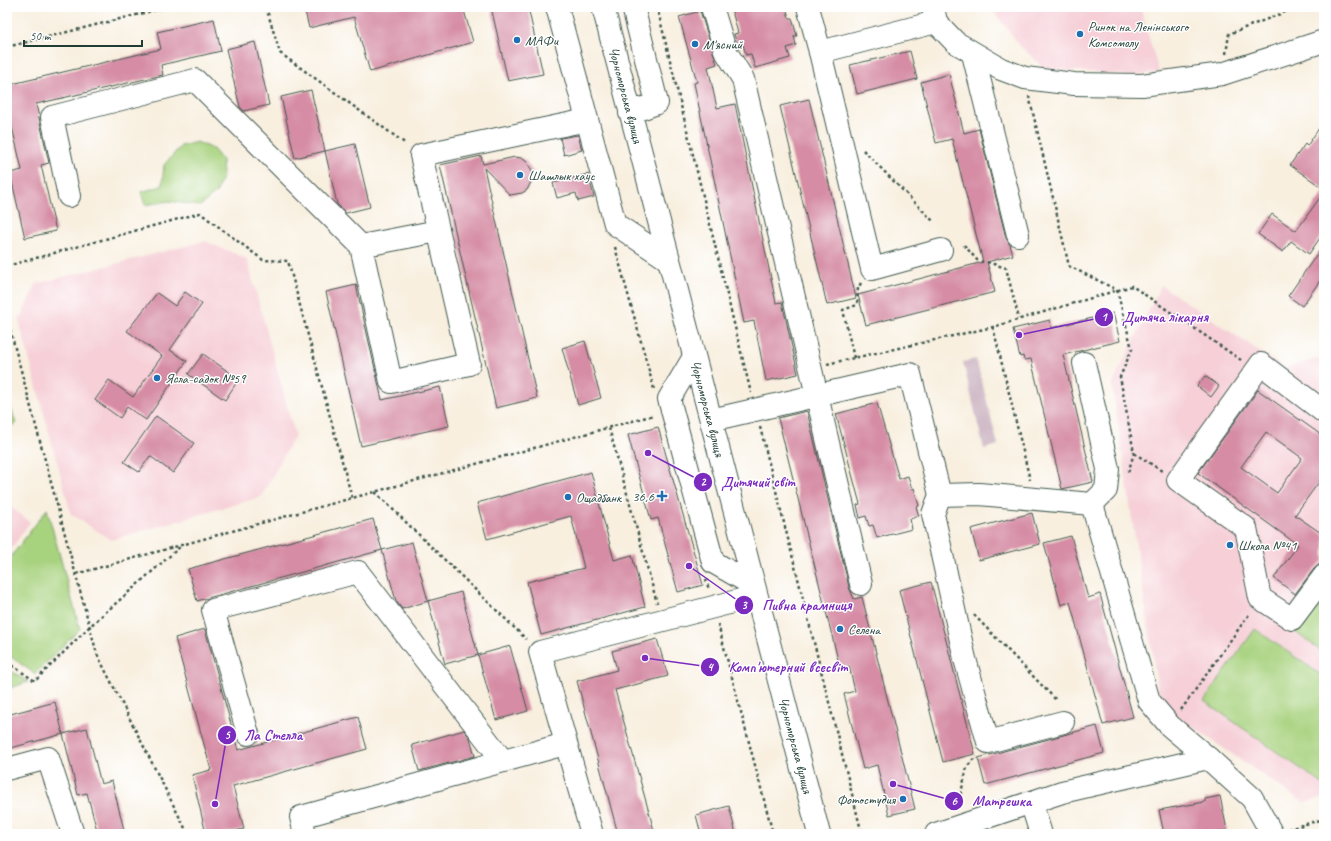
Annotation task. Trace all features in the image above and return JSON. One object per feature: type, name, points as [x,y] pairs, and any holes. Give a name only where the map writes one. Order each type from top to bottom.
[{"type":"street","points":[[557,7],[615,224],[669,260]]},
{"type":"street","name":"Чорноморська вулиця","points":[[603,7],[819,834]]},
{"type":"street","points":[[630,113],[657,103],[633,7]]},
{"type":"street","points":[[712,7],[725,50],[743,79],[861,584]]},
{"type":"street","points":[[808,7],[872,269],[941,250]]},
{"type":"street","points":[[820,52],[934,15],[954,42],[972,54],[1001,69],[1025,78],[1074,84],[1142,85],[1222,74],[1324,41]]},
{"type":"street","points":[[972,54],[1018,235]]},
{"type":"street","points":[[69,196],[52,117],[195,80],[361,246],[391,382],[469,364],[421,155],[587,120]]},
{"type":"street","points":[[361,246],[438,231]]},
{"type":"street","points":[[694,357],[669,398],[671,406],[713,562],[755,590]]},
{"type":"street","points":[[1084,363],[1108,469],[1106,490],[1092,504]]},
{"type":"street","points":[[1324,412],[1261,364],[1178,480],[1246,528],[1260,598],[1292,619],[1324,576]]},
{"type":"street","points":[[711,420],[910,374],[940,495],[933,514],[965,659],[988,742],[1063,722]]},
{"type":"street","points":[[940,495],[979,494],[1092,504]]},
{"type":"street","points":[[1092,504],[1149,701],[1170,726],[1252,798],[1272,833]]},
{"type":"street","points":[[248,734],[213,610],[358,572],[503,761]]},
{"type":"street","points":[[592,834],[565,744],[540,652],[662,621],[755,590]]},
{"type":"street","points":[[305,834],[300,817],[565,744]]},
{"type":"street","points":[[7,769],[48,758],[72,834]]},
{"type":"street","points":[[944,831],[1062,792],[1208,758]]},
{"type":"street","points":[[1031,802],[1042,834]]},
{"type":"path","points":[[7,47],[168,7]]},
{"type":"path","points":[[266,7],[280,53],[421,155]]},
{"type":"path","points":[[1222,74],[1229,34],[1298,7]]},
{"type":"path","points":[[1025,78],[1069,266],[1117,290],[1132,349],[1120,377],[1134,453],[1127,475]]},
{"type":"path","points":[[858,145],[934,222]]},
{"type":"path","points":[[7,266],[200,213],[263,260],[288,261],[352,498]]},
{"type":"path","points":[[964,245],[977,260],[983,262]]},
{"type":"path","points":[[987,262],[1006,268],[1020,319]]},
{"type":"path","points":[[854,358],[843,310],[857,305],[858,288],[872,269]]},
{"type":"path","points":[[811,368],[993,327],[1132,286],[1256,371]]},
{"type":"path","points":[[7,318],[97,654],[188,834]]},
{"type":"path","points":[[993,327],[1035,499]]},
{"type":"path","points":[[76,574],[661,413]]},
{"type":"path","points":[[609,428],[662,621]]},
{"type":"path","points":[[1134,453],[1167,474]]},
{"type":"path","points":[[375,492],[540,652]]},
{"type":"path","points":[[7,662],[35,682],[90,627],[183,544]]},
{"type":"path","points":[[971,611],[1056,700]]},
{"type":"path","points":[[1170,726],[1250,613]]},
{"type":"path","points":[[944,831],[967,767],[988,742]]},
{"type":"path","points":[[1272,833],[1324,819]]},
{"type":"shaded area","name":"Ринок на Ленінського Комсомолу","points":[[990,7],[1140,7],[1159,72],[1136,76],[1044,68],[1022,48]]},
{"type":"shaded area","name":"Ясла-садок №59","points":[[205,241],[247,259],[295,435],[261,497],[111,540],[71,514],[19,321],[36,284]]},
{"type":"shaded area","name":"Школа №41","points":[[1161,285],[1284,368],[1324,357],[1324,798],[1304,803],[1160,705],[1112,385]]},
{"type":"shaded area","points":[[976,359],[998,445],[984,449],[963,362]]},
{"type":"shaded area","points":[[7,504],[30,522],[7,555]]},
{"type":"green space","points":[[197,142],[213,149],[222,160],[223,175],[216,193],[200,206],[169,201],[145,205],[141,192],[162,186],[164,165],[181,146]]},
{"type":"green space","points":[[9,401],[16,424],[7,427],[7,402]]},
{"type":"green space","points":[[47,509],[80,629],[35,674],[7,654],[7,562]]},
{"type":"green space","points":[[1324,592],[1324,653],[1295,632]]},
{"type":"green space","points":[[1255,629],[1324,677],[1324,785],[1204,701]]},
{"type":"green space","points":[[7,668],[28,682],[7,689]]},
{"type":"building","points":[[304,7],[463,7],[473,42],[370,72],[354,17],[309,28]]},
{"type":"building","name":"МАФи","points":[[491,7],[528,7],[543,74],[508,81]]},
{"type":"building","points":[[731,7],[786,7],[789,18],[792,18],[797,36],[794,36],[796,45],[787,48],[790,58],[755,68],[751,54],[746,55],[743,45],[738,47],[734,34],[738,33]]},
{"type":"building","points":[[700,11],[717,64],[708,67],[717,108],[735,104],[776,303],[782,302],[798,374],[766,381],[754,321],[744,323],[694,83],[697,82],[679,17]]},
{"type":"building","points":[[214,19],[221,51],[161,65],[163,75],[36,104],[49,163],[41,165],[56,231],[25,238],[10,173],[22,170],[7,105],[7,90],[12,84],[161,49],[157,32]]},
{"type":"building","points":[[255,42],[269,105],[244,111],[240,107],[226,49]]},
{"type":"building","points":[[910,51],[917,79],[857,94],[850,65]]},
{"type":"building","points":[[949,74],[964,133],[979,129],[1006,238],[1013,255],[987,262],[995,292],[866,325],[858,295],[983,262],[952,139],[936,143],[921,82]]},
{"type":"building","points":[[311,90],[325,151],[295,158],[281,97]]},
{"type":"building","points":[[809,99],[856,298],[827,305],[780,106]]},
{"type":"building","points":[[1324,121],[1324,189],[1290,165],[1305,144],[1307,146]]},
{"type":"building","points":[[578,135],[582,150],[564,155],[560,138]]},
{"type":"building","points":[[355,144],[370,207],[346,213],[337,204],[325,151]]},
{"type":"building","points":[[481,156],[483,164],[515,157],[521,158],[526,161],[533,172],[533,178],[527,190],[522,193],[510,195],[484,168],[537,398],[496,408],[440,165]]},
{"type":"building","points":[[588,174],[594,197],[578,201],[576,193],[557,198],[553,183]]},
{"type":"building","points":[[1324,192],[1324,232],[1309,254],[1291,241],[1283,252],[1258,234],[1272,214],[1296,231]]},
{"type":"building","points":[[1324,244],[1324,275],[1302,306],[1288,296]]},
{"type":"building","points":[[356,285],[382,400],[440,387],[449,426],[361,446],[326,292]]},
{"type":"building","points":[[185,292],[202,304],[170,350],[187,361],[146,420],[127,407],[120,418],[95,400],[109,380],[133,397],[162,356],[127,331],[157,293],[175,306]]},
{"type":"building","points":[[1113,313],[1120,341],[1063,355],[1093,482],[1062,489],[1031,359],[1024,360],[1023,356],[1020,357],[1013,329],[1050,320],[1051,328]]},
{"type":"building","points":[[585,341],[601,398],[578,405],[562,348]]},
{"type":"building","points":[[203,354],[239,379],[225,400],[188,374]]},
{"type":"building","points":[[1205,376],[1219,386],[1211,397],[1197,386]]},
{"type":"building","points":[[1258,390],[1324,437],[1324,475],[1295,515],[1324,535],[1324,560],[1314,569],[1295,594],[1274,578],[1298,545],[1198,473]],"holes":[[[1266,432],[1302,458],[1277,493],[1241,467]]]},
{"type":"building","points":[[877,403],[899,479],[908,476],[912,489],[914,488],[919,506],[916,507],[919,516],[910,519],[912,529],[877,538],[873,525],[869,526],[866,516],[860,518],[857,505],[860,504],[836,414]]},
{"type":"building","points":[[807,411],[849,587],[854,599],[862,597],[915,809],[889,815],[877,765],[863,769],[844,694],[855,691],[849,666],[840,668],[778,418]]},
{"type":"building","points":[[156,416],[194,443],[173,473],[150,456],[139,472],[124,462]]},
{"type":"building","points":[[658,427],[703,585],[678,592],[658,518],[651,520],[628,435]]},
{"type":"building","points":[[591,472],[614,560],[632,555],[645,607],[541,635],[527,582],[584,568],[571,516],[487,539],[477,503]]},
{"type":"building","points":[[1032,513],[1040,544],[979,560],[971,529]]},
{"type":"building","points":[[373,519],[382,550],[197,601],[188,569]]},
{"type":"building","points":[[1071,536],[1088,598],[1100,594],[1133,717],[1103,725],[1070,602],[1061,605],[1044,543]]},
{"type":"building","points":[[412,542],[428,601],[402,609],[396,601],[382,550]]},
{"type":"building","points":[[931,582],[975,754],[943,762],[899,590]]},
{"type":"building","points":[[461,592],[478,655],[445,664],[428,601]]},
{"type":"building","points":[[205,629],[238,750],[358,717],[367,749],[233,786],[244,829],[222,834],[206,834],[192,775],[211,770],[175,638]]},
{"type":"building","points":[[657,639],[668,676],[615,690],[655,834],[618,834],[577,681],[617,670],[612,651]]},
{"type":"building","points":[[510,646],[528,711],[496,720],[478,655]]},
{"type":"building","points":[[55,702],[63,734],[7,749],[7,715]]},
{"type":"building","points":[[1097,726],[1104,753],[985,785],[978,758]]},
{"type":"building","points":[[87,728],[101,784],[112,781],[125,834],[98,834],[87,793],[78,795],[63,734]]},
{"type":"building","points":[[464,730],[470,738],[475,756],[419,771],[412,745]]},
{"type":"building","points":[[1220,796],[1227,830],[1210,834],[1208,831],[1195,834],[1164,834],[1159,810],[1205,802],[1205,799]]},
{"type":"building","points":[[729,806],[736,834],[701,834],[696,815]]},
{"type":"place","name":"Ринок на Ленінського Комсомолу","points":[[1080,34]]},
{"type":"place","name":"МАФи","points":[[517,40]]},
{"type":"place","name":"М'ясний","points":[[695,44]]},
{"type":"place","name":"Шашлык хаус","points":[[520,175]]},
{"type":"place","name":"Дитяча лікарня","points":[[1019,335]]},
{"type":"place","name":"Ясла-садок №59","points":[[157,378]]},
{"type":"place","name":"Дитячий світ","points":[[648,453]]},
{"type":"place","name":"36,6","points":[[662,496]]},
{"type":"place","name":"Ощадбанк","points":[[568,497]]},
{"type":"place","name":"Школа №41","points":[[1230,545]]},
{"type":"place","name":"Пивна крамниця","points":[[689,566]]},
{"type":"place","name":"Селена","points":[[840,629]]},
{"type":"place","name":"Комп'ютерний всесвіт","points":[[645,658]]},
{"type":"place","name":"Матрешка","points":[[893,784]]},
{"type":"place","name":"Фотостудия","points":[[903,799]]},
{"type":"place","name":"Ла Стелла","points":[[215,804]]}]
